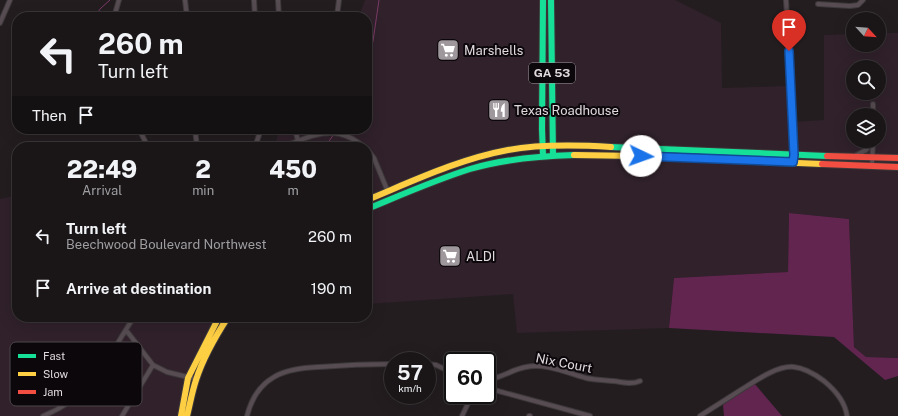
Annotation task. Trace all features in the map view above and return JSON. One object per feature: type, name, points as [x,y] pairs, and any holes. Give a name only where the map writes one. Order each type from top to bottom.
[{"type":"main road","points":[[545,0],[547,32],[552,39]]},
{"type":"main road","name":"GA 53","points":[[543,156],[542,129],[545,0]]},
{"type":"main road","name":"GA 53","points":[[551,0],[552,145]]},
{"type":"main road","points":[[552,145],[552,156]]},
{"type":"main road","points":[[372,198],[436,171],[478,157],[508,150],[552,145],[898,158]]},
{"type":"main road","points":[[712,152],[712,160]]},
{"type":"main road","points":[[372,207],[438,180],[471,169],[500,162],[543,156],[631,156],[898,166]]},
{"type":"main road","points":[[181,416],[188,378],[216,322]]},
{"type":"main road","points":[[187,416],[196,379],[213,340],[225,322]]},
{"type":"street","points":[[0,23],[10,0]]},
{"type":"street","points":[[115,12],[119,0]]},
{"type":"street","points":[[185,0],[186,12]]},
{"type":"street","points":[[254,0],[255,12]]},
{"type":"street","points":[[278,0],[279,12]]},
{"type":"street","points":[[338,12],[339,0]]},
{"type":"street","points":[[786,0],[794,155],[793,162]]},
{"type":"street","points":[[818,4],[850,6],[858,5],[863,0]]},
{"type":"street","points":[[297,134],[298,141],[323,134],[340,134],[357,142]]},
{"type":"street","points":[[854,157],[868,148]]},
{"type":"street","points":[[872,166],[873,148]]},
{"type":"street","points":[[372,155],[388,192]]},
{"type":"street","points":[[119,342],[131,322]]},
{"type":"street","points":[[126,330],[135,342]]},
{"type":"street","points":[[142,351],[153,365],[161,370],[196,379]]},
{"type":"street","points":[[247,416],[252,402],[259,390],[268,381],[279,374],[291,370],[306,368],[384,364]]},
{"type":"street","points":[[142,383],[153,365]]},
{"type":"street","name":"Nix Court","points":[[496,378],[518,369],[534,366],[563,371],[597,380],[627,383],[635,383],[640,381]]},
{"type":"street","points":[[700,416],[761,377],[783,368],[793,367],[802,369],[823,380],[837,394],[843,403],[847,416]]},
{"type":"street","points":[[496,391],[586,416]]},
{"type":"street","points":[[462,416],[468,404]]},
{"type":"street","points":[[43,416],[63,406]]},
{"type":"street","points":[[122,416],[128,406]]},
{"type":"shaded area","points":[[365,0],[675,0],[721,23],[722,88],[789,86],[792,122],[824,120],[824,35],[846,34],[846,52],[886,52],[886,33],[898,33],[898,358],[866,357],[854,347],[849,219],[789,213],[788,272],[674,278],[669,328],[517,333],[513,294],[372,304],[372,142],[276,142],[278,134],[372,134],[372,12],[360,12]]},
{"type":"shaded area","points":[[12,196],[12,322],[220,322],[212,333],[195,369],[181,416],[0,416],[0,199]]},
{"type":"shaded area","points":[[789,213],[849,219],[854,347],[866,357],[898,358],[898,376],[885,380],[834,337],[669,328],[674,278],[788,272]]},
{"type":"shaded area","points":[[754,383],[782,416],[724,416],[723,405]]},
{"type":"waterway","points":[[98,12],[110,0]]},
{"type":"waterway","points":[[372,45],[379,0]]},
{"type":"waterway","points":[[328,142],[334,134]]},
{"type":"traffic: fast","points":[[543,0],[543,156]]},
{"type":"traffic: fast","points":[[551,0],[553,156]]},
{"type":"traffic: fast","points":[[611,147],[827,156]]},
{"type":"traffic: fast","points":[[372,207],[470,169],[522,159],[574,155]]},
{"type":"traffic: slow","points":[[372,198],[436,171],[472,159],[508,150],[572,145],[611,147]]},
{"type":"traffic: slow","points":[[574,155],[638,156],[822,164]]},
{"type":"traffic: slow","points":[[181,416],[188,378],[216,322]]},
{"type":"traffic: slow","points":[[187,416],[202,364],[225,322]]},
{"type":"traffic: jam","points":[[827,156],[898,158]]},
{"type":"traffic: jam","points":[[822,164],[898,167]]},
{"type":"place","name":"Marshells","points":[[448,50]]},
{"type":"place","name":"Texas Roadhouse","points":[[499,110]]},
{"type":"place","name":"ALDI","points":[[450,256]]},
{"type":"route","points":[[641,156],[793,162],[794,155],[789,51]]}]
